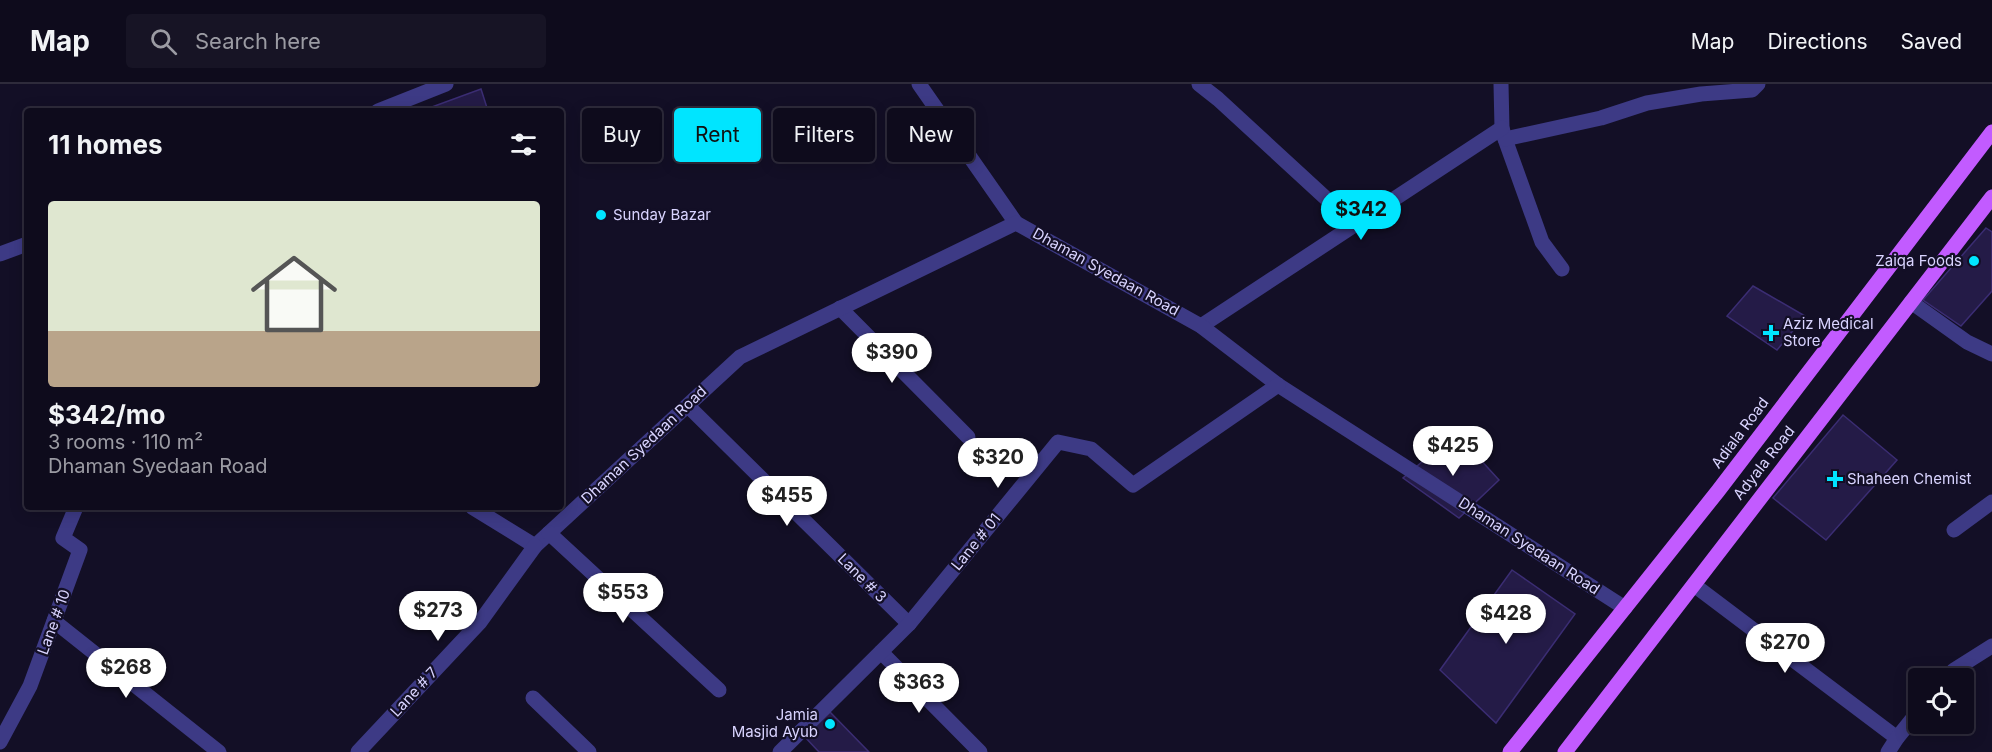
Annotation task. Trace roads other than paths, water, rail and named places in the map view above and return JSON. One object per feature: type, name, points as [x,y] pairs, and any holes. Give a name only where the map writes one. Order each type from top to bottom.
[{"type":"main road","name":"Adiala Road","points":[[1510,752],[1718,491],[1992,132]]},
{"type":"main road","name":"Adyala Road","points":[[1565,752],[1992,197]]},
{"type":"street","points":[[386,108],[446,84]]},
{"type":"street","points":[[919,84],[1016,223]]},
{"type":"street","points":[[1199,84],[1355,225]]},
{"type":"street","points":[[1501,84],[1503,133],[1542,242],[1562,269]]},
{"type":"street","points":[[1202,326],[1355,225],[1503,133],[1600,118],[1647,103],[1701,94],[1752,90],[1758,84]]},
{"type":"street","name":"Dhaman Syedaan Road","points":[[535,546],[740,357],[1016,223],[1202,326],[1278,385],[1625,608]]},
{"type":"street","points":[[0,254],[24,245]]},
{"type":"street","points":[[1911,302],[1967,342],[1992,354]]},
{"type":"street","points":[[840,308],[968,437]]},
{"type":"street","name":"Lane # 01","points":[[780,752],[909,624],[1058,442],[1091,449],[1133,485],[1278,385]]},
{"type":"street","name":"Lane # 3","points":[[688,406],[909,624]]},
{"type":"street","points":[[1954,530],[1992,502]]},
{"type":"street","name":"Lane # 10","points":[[0,742],[30,686],[80,550],[63,538],[75,510]]},
{"type":"street","points":[[477,510],[535,546]]},
{"type":"street","points":[[549,533],[719,690]]},
{"type":"street","name":"Lane # 7","points":[[358,752],[480,622],[535,546]]},
{"type":"street","points":[[1694,585],[1897,738]]},
{"type":"street","points":[[54,621],[219,752]]},
{"type":"street","points":[[1957,668],[1992,646]]},
{"type":"street","points":[[881,652],[980,752]]},
{"type":"street","points":[[533,698],[589,752]]},
{"type":"street","points":[[1888,752],[1908,724]]},
{"type":"place","name":"Sunday Bazar","points":[[601,215]]},
{"type":"place","name":"Zaiqa Foods","points":[[1974,261]]},
{"type":"place","name":"Aziz Medical Store","points":[[1771,333]]},
{"type":"place","name":"Shaheen Chemist","points":[[1835,479]]},
{"type":"place","name":"Jamia Masjid Ayub","points":[[830,724]]}]
